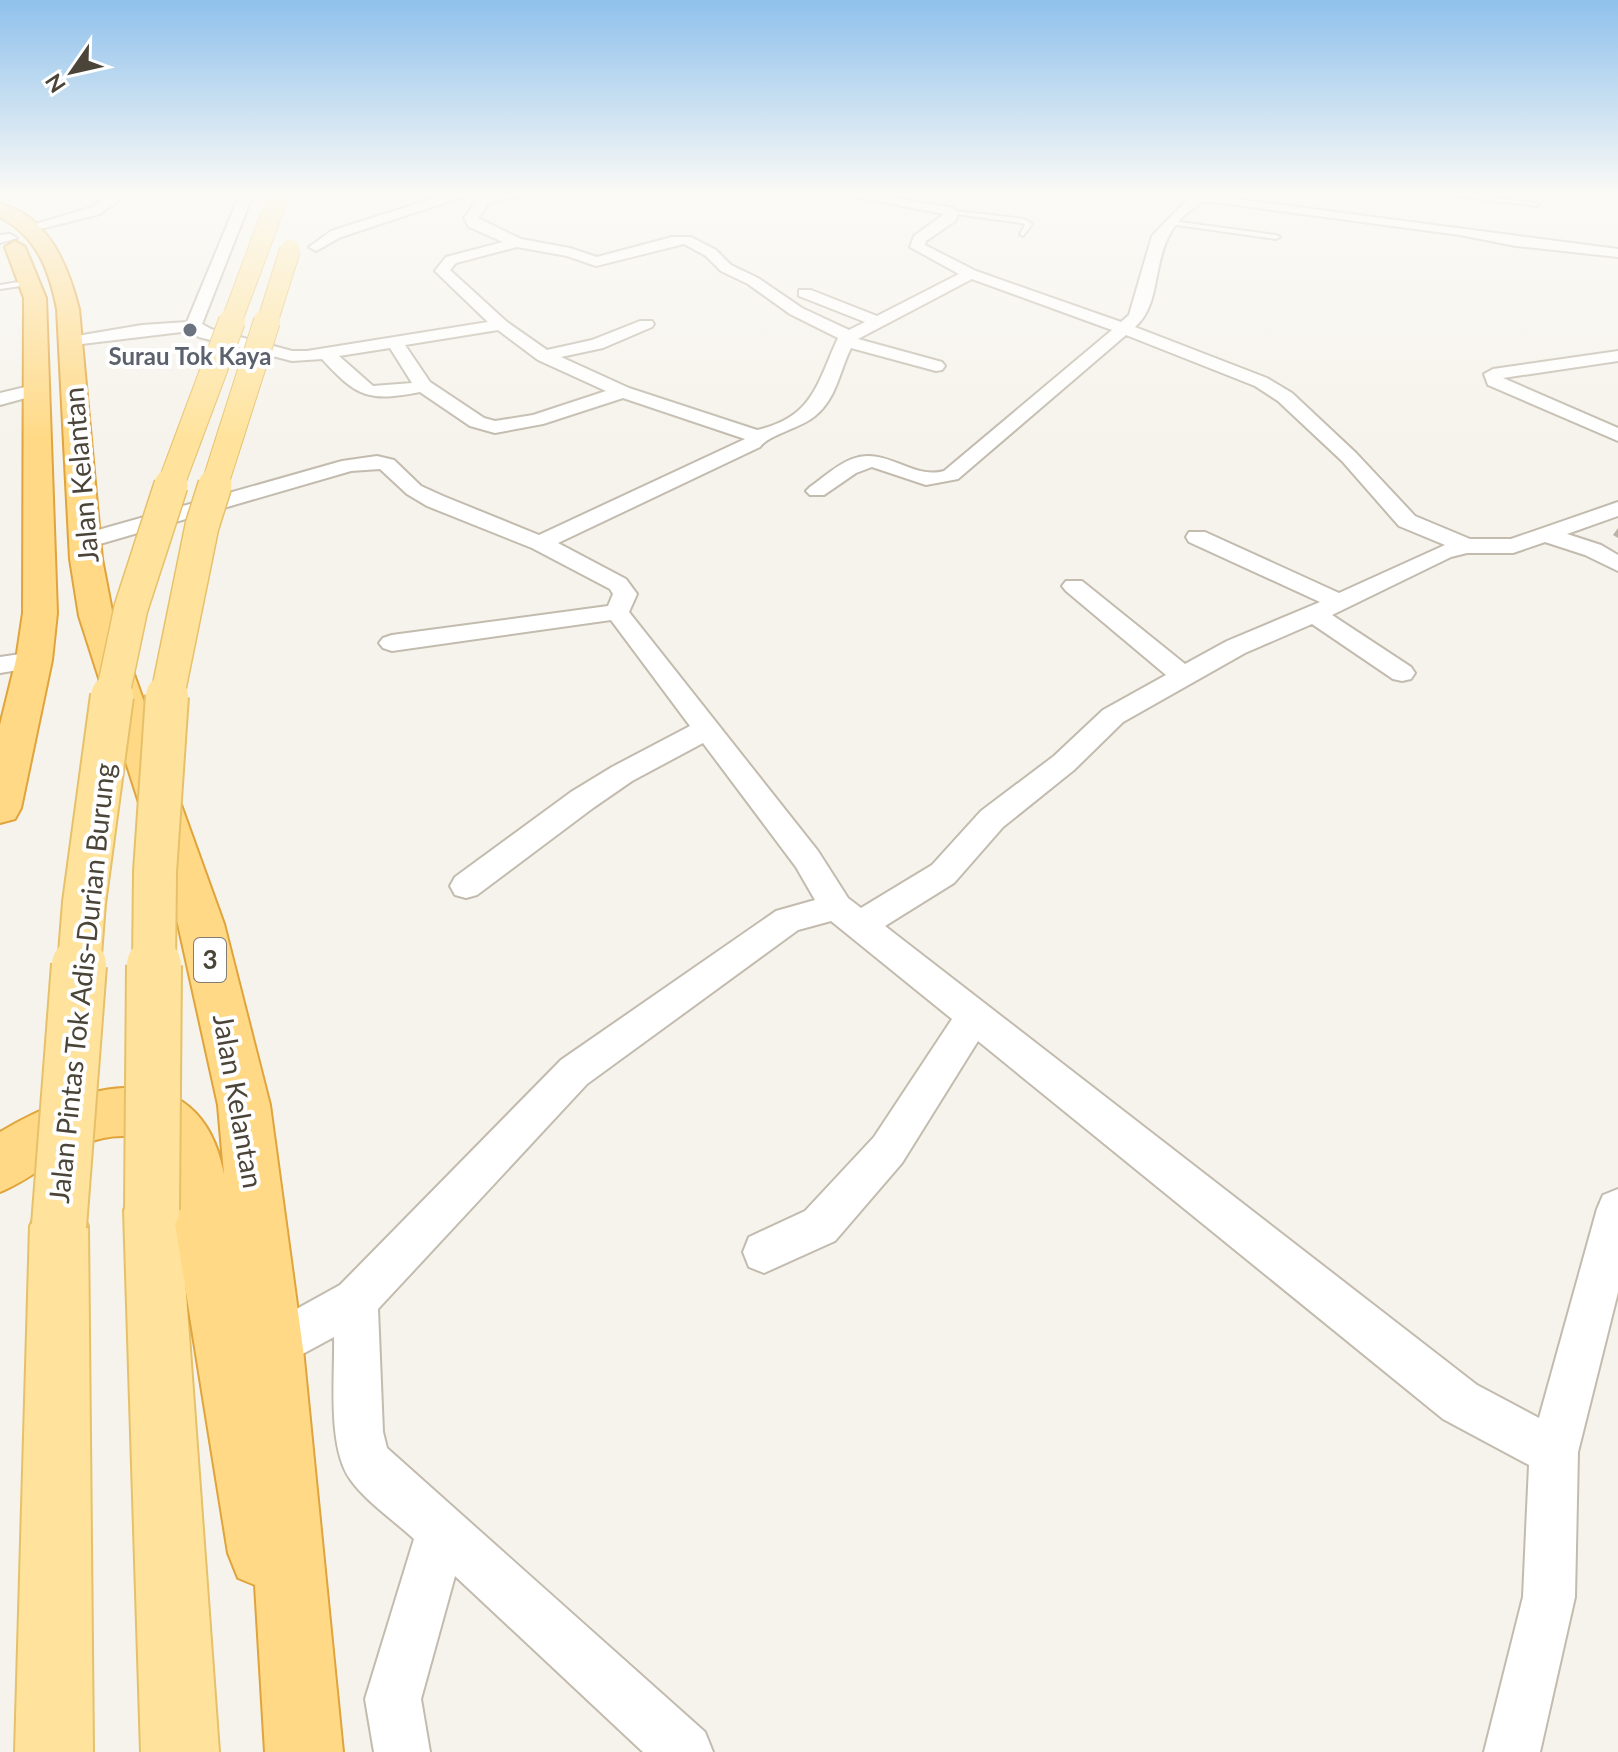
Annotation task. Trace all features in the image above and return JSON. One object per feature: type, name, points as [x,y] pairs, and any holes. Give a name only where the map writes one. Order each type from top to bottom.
[{"type":"highway","name":"Jalan Kelantan","points":[[0,808],[34,660],[40,613],[35,298],[28,276]]},
{"type":"highway","name":"Jalan Kelantan","points":[[60,276],[71,342],[85,541],[96,616],[201,924],[244,1105],[251,1358],[304,1752]]},
{"type":"highway","points":[[0,1165],[29,1142],[54,1129],[103,1112],[137,1111],[165,1121],[186,1139],[251,1358],[298,1752]]},
{"type":"main road","name":"Jalan Pintas Tok Adis-Durian Burung","points":[[54,1752],[59,1226],[84,903],[113,689],[131,608],[154,530],[249,276]]},
{"type":"main road","name":"Jalan Pintas Tok Adis-Durian Burung","points":[[180,1752],[152,1210],[155,872],[168,683],[202,526],[281,276]]},
{"type":"street","points":[[193,326],[214,276]]},
{"type":"street","points":[[447,276],[501,325],[544,356],[623,392],[756,436],[777,433],[820,400],[827,388],[838,350],[847,339],[968,276]]},
{"type":"street","points":[[742,276],[847,339],[936,366]]},
{"type":"street","points":[[976,276],[1237,371],[1285,397],[1349,457],[1407,521],[1467,546]]},
{"type":"street","points":[[817,491],[861,462],[892,466],[923,481],[951,475],[1137,317],[1147,276]]},
{"type":"street","points":[[805,293],[878,322]]},
{"type":"street","points":[[544,356],[597,344],[646,324]]},
{"type":"street","points":[[71,342],[142,330],[193,326],[205,333],[292,356],[327,354],[501,325]]},
{"type":"street","points":[[395,343],[423,386],[477,422],[495,427],[536,420],[623,392]]},
{"type":"street","points":[[327,354],[361,390],[371,394],[423,386]]},
{"type":"street","points":[[1618,356],[1493,374],[1494,381],[1618,435]]},
{"type":"street","points":[[0,399],[38,389]]},
{"type":"street","points":[[540,543],[753,443],[756,436]]},
{"type":"street","points":[[85,541],[349,465],[377,462],[394,468],[414,490],[435,501],[540,543],[618,584],[625,594],[617,612]]},
{"type":"street","points":[[251,1358],[356,1301],[574,1072],[788,920],[848,916],[943,874],[992,819],[1064,763],[1113,716],[1236,647],[1314,614],[1443,552],[1467,546],[1513,546],[1549,536],[1618,509]]},
{"type":"street","points":[[1549,536],[1593,550],[1618,564]]},
{"type":"street","points":[[1197,537],[1340,602]]},
{"type":"street","points":[[1074,586],[1183,676]]},
{"type":"street","points":[[392,643],[617,612]]},
{"type":"street","points":[[617,612],[848,916],[1460,1402],[1554,1452]]},
{"type":"street","points":[[1314,614],[1402,673]]},
{"type":"street","points":[[0,665],[34,660]]},
{"type":"street","points":[[466,886],[592,794],[707,729]]},
{"type":"street","points":[[764,1252],[820,1226],[879,1161],[974,1016]]},
{"type":"street","points":[[1512,1752],[1549,1597],[1554,1452],[1618,1209]]},
{"type":"street","points":[[356,1301],[359,1432],[367,1462],[685,1752]]},
{"type":"street","points":[[402,1752],[393,1699],[442,1531]]},
{"type":"lane","points":[[0,287],[31,282]]},
{"type":"place","name":"Surau Tok Kaya","points":[[190,330]]}]
